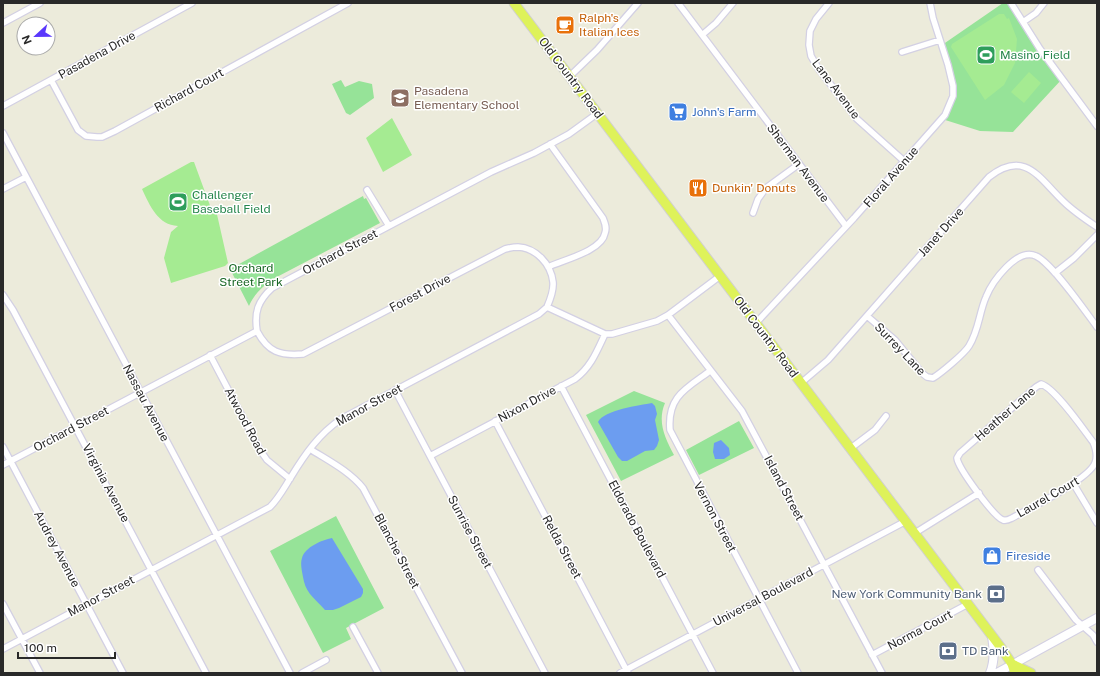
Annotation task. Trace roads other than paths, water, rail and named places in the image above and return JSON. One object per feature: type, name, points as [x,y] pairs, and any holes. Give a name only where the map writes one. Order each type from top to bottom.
[{"type":"main road","name":"Old Country Road","points":[[514,3],[915,533],[992,636],[1013,669]]},
{"type":"main road","points":[[997,673],[1013,669],[1097,618]]},
{"type":"main road","points":[[990,673],[994,661],[992,636]]},
{"type":"main road","points":[[1013,669],[1031,673]]},
{"type":"street","points":[[3,23],[40,3]]},
{"type":"street","name":"Pasadena Drive","points":[[3,106],[192,3]]},
{"type":"street","name":"Richard Court","points":[[51,80],[78,130],[86,136],[102,136],[115,131],[348,3]]},
{"type":"street","points":[[570,76],[598,50],[638,3]]},
{"type":"street","name":"Sherman Avenue","points":[[678,3],[846,226]]},
{"type":"street","points":[[702,36],[716,23],[733,3]]},
{"type":"street","name":"Lane Avenue","points":[[829,3],[816,19],[810,31],[809,45],[811,56],[818,68],[857,119],[904,161]]},
{"type":"street","name":"Floral Avenue","points":[[756,323],[846,226],[945,115],[954,96],[952,81],[930,3]]},
{"type":"street","points":[[1011,3],[1040,49],[1097,126]]},
{"type":"street","points":[[1023,22],[1036,13],[1044,3]]},
{"type":"street","points":[[902,52],[940,40]]},
{"type":"street","name":"Orchard Street","points":[[3,466],[257,331],[255,320],[257,307],[264,296],[272,288],[491,172],[534,154],[569,134],[598,113]]},
{"type":"street","name":"Nassau Avenue","points":[[3,133],[290,673]]},
{"type":"street","points":[[548,267],[598,245],[602,241],[606,226],[603,218],[550,144]]},
{"type":"street","points":[[753,213],[758,199],[766,188],[799,164]]},
{"type":"street","name":"Janet Drive","points":[[801,383],[828,360],[989,177],[1004,168],[1020,166],[1034,171],[1041,176],[1065,202],[1097,227]]},
{"type":"street","points":[[3,189],[26,177]]},
{"type":"street","points":[[367,190],[389,226]]},
{"type":"street","points":[[1055,273],[1079,253],[1097,235]]},
{"type":"street","name":"Forest Drive","points":[[257,331],[262,341],[275,352],[289,355],[303,354],[505,248],[517,247],[529,249],[539,255],[548,267],[553,283],[552,296],[547,307]]},
{"type":"street","name":"Surrey Lane","points":[[867,316],[895,340],[926,377],[933,378],[969,347],[977,331],[984,302],[991,285],[1019,256],[1031,254],[1044,261],[1055,273],[1097,327]]},
{"type":"street","points":[[547,307],[605,334],[619,333],[657,321],[668,315],[720,276]]},
{"type":"street","name":"Virginia Avenue","points":[[3,295],[14,310],[206,673]]},
{"type":"street","name":"Manor Street","points":[[3,649],[270,507],[279,498],[310,449],[322,434],[341,419],[539,314],[547,307]]},
{"type":"street","name":"Island Street","points":[[668,315],[742,412],[882,673]]},
{"type":"street","name":"Nixon Drive","points":[[430,456],[575,379],[588,367],[605,334]]},
{"type":"street","name":"Atwood Road","points":[[210,355],[260,450],[267,460],[290,479]]},
{"type":"street","name":"Vernon Street","points":[[710,371],[681,392],[676,398],[669,413],[670,430],[798,673]]},
{"type":"street","name":"Heather Lane","points":[[979,493],[958,462],[957,458],[960,453],[1041,384],[1055,395],[1093,442],[1097,457]]},
{"type":"street","name":"Eldorado Boulevard","points":[[561,386],[713,673]]},
{"type":"street","name":"Sunrise Street","points":[[395,390],[545,673]]},
{"type":"street","points":[[851,448],[875,430],[886,416]]},
{"type":"street","name":"Relda Street","points":[[495,421],[627,671]]},
{"type":"street","name":"Audrey Avenue","points":[[3,447],[123,673]]},
{"type":"street","name":"Blanche Street","points":[[310,449],[348,472],[363,488],[462,673]]},
{"type":"street","name":"Laurel Court","points":[[979,493],[998,517],[1003,520],[1007,520],[1073,483],[1091,470],[1097,457]]},
{"type":"street","points":[[1073,483],[1097,523]]},
{"type":"street","points":[[915,533],[979,493]]},
{"type":"street","name":"Universal Boulevard","points":[[620,673],[627,671],[693,634],[906,521]]},
{"type":"street","points":[[1038,570],[1076,620],[1093,636],[1097,642]]},
{"type":"street","points":[[3,604],[40,673]]},
{"type":"street","name":"Norma Court","points":[[872,655],[968,604]]},
{"type":"street","points":[[353,628],[378,673]]},
{"type":"street","points":[[302,673],[326,660]]},
{"type":"water","points":[[652,403],[655,406],[657,414],[655,420],[659,440],[657,446],[654,450],[645,451],[627,461],[622,461],[618,457],[598,422],[607,414],[615,411]]},
{"type":"water","points":[[721,440],[729,448],[730,455],[724,459],[715,459],[713,452],[714,443]]},
{"type":"water","points":[[332,538],[363,589],[363,593],[361,597],[339,608],[325,610],[306,588],[301,563],[304,554],[310,547],[319,542]]},
{"type":"place","name":"Ralph's Italian Ices","points":[[565,25]]},
{"type":"place","name":"Masino Field","points":[[986,55]]},
{"type":"place","name":"Pasadena Elementary School","points":[[400,98]]},
{"type":"place","name":"John's Farm","points":[[678,112]]},
{"type":"place","name":"Dunkin' Donuts","points":[[698,188]]},
{"type":"place","name":"Challenger Baseball Field","points":[[178,202]]},
{"type":"place","name":"Fireside","points":[[992,556]]},
{"type":"place","name":"New York Community Bank","points":[[996,594]]},
{"type":"place","name":"TD Bank","points":[[948,651]]},
{"type":"park label","name":"Orchard Street Park","points":[[251,275]]}]
